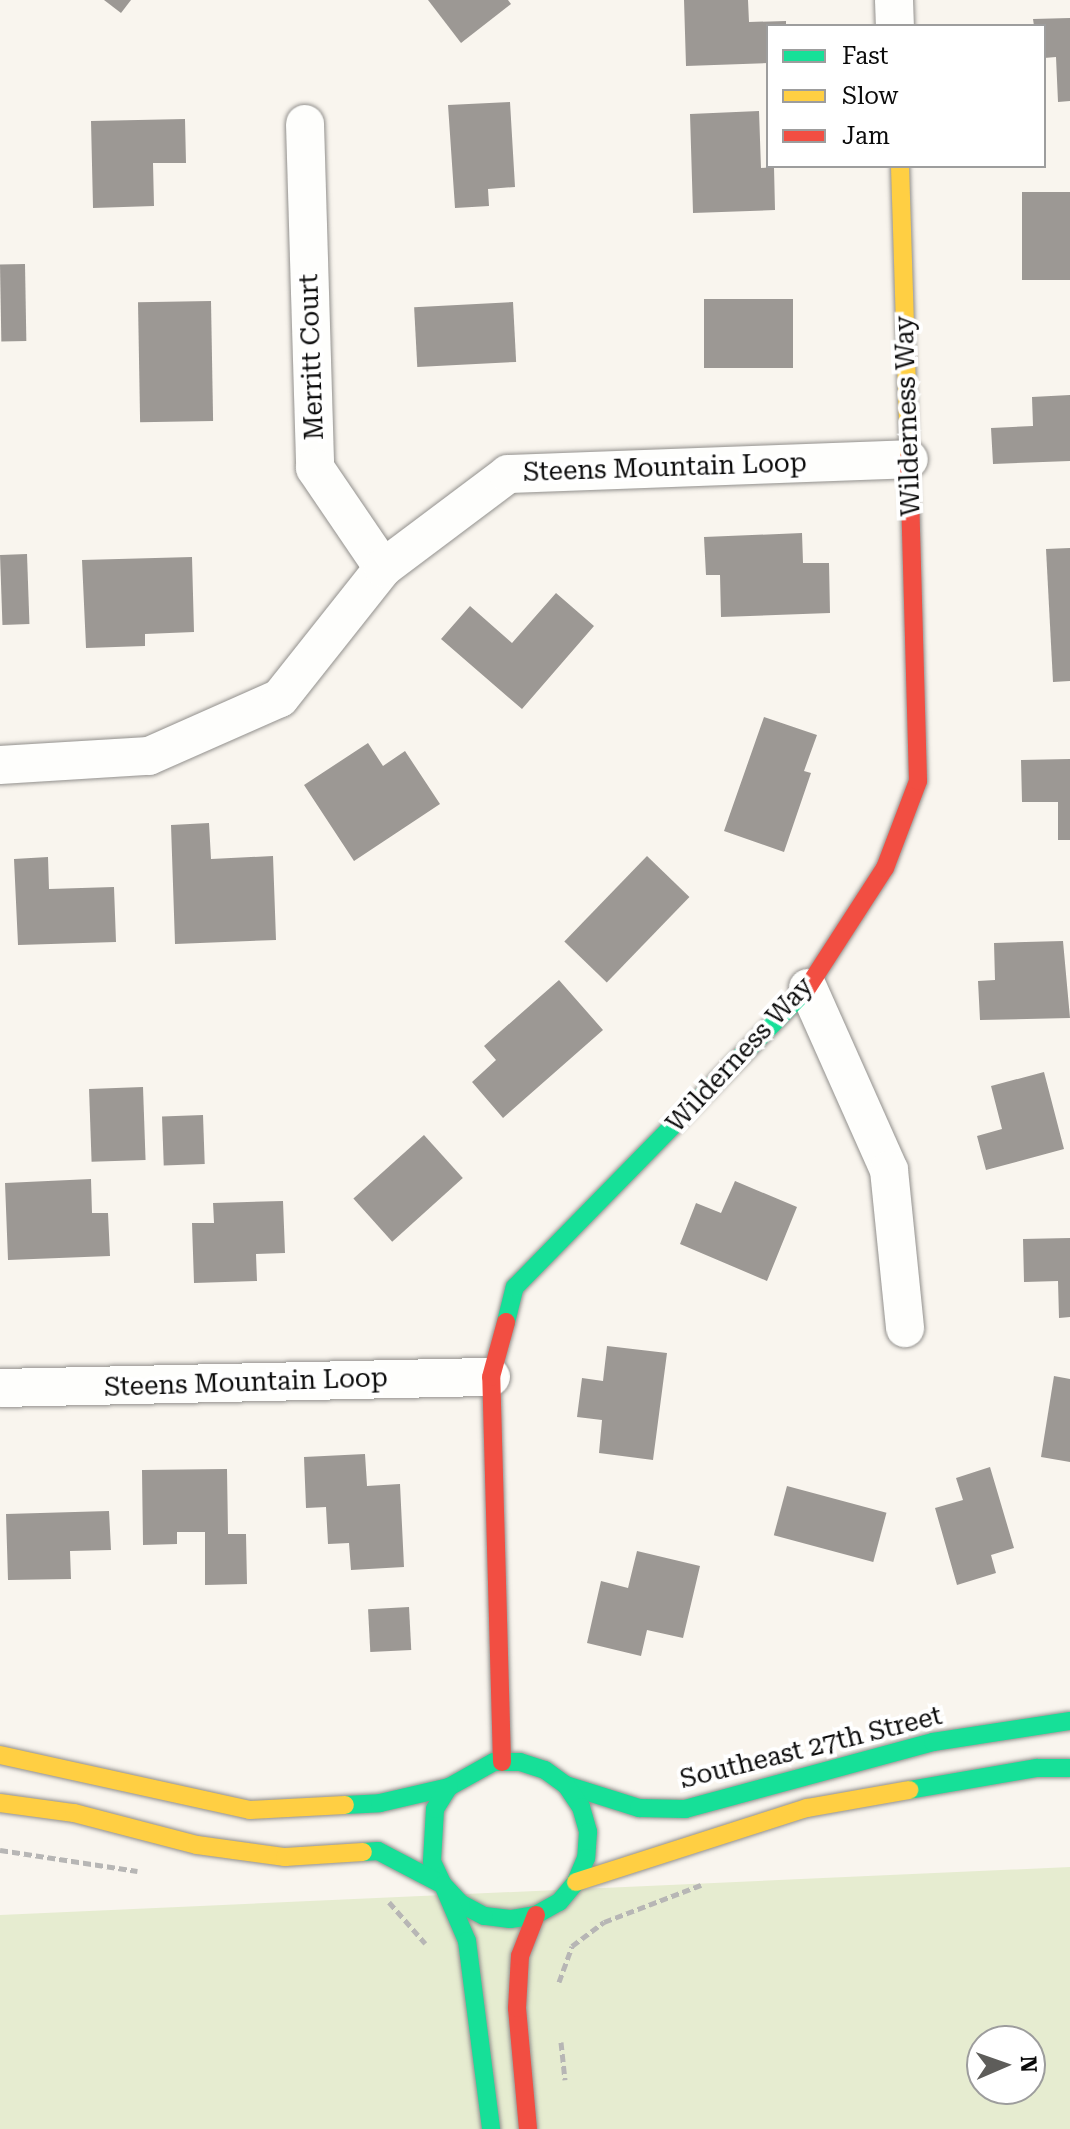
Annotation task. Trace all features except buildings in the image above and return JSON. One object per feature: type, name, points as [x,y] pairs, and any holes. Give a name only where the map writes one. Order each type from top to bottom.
[{"type":"main road","name":"Wilderness Way","points":[[502,1762],[491,1377],[515,1287],[808,988],[885,868],[918,781],[900,168]]},
{"type":"main road","name":"Southeast 27th Street","points":[[566,1785],[639,1808],[685,1809],[933,1742],[1070,1721]]},
{"type":"main road","points":[[0,1755],[250,1810],[367,1805],[449,1787]]},
{"type":"main road","points":[[0,1803],[74,1813],[197,1845],[285,1857],[378,1851],[443,1885],[461,1904],[484,1916],[510,1919],[536,1915],[559,1902],[576,1882],[586,1858],[588,1832],[581,1807],[566,1785],[545,1770],[502,1762],[470,1771],[449,1787],[435,1809],[430,1835],[432,1861],[443,1885],[467,1941],[491,2129]]},
{"type":"main road","points":[[576,1882],[807,1808],[1037,1768],[1070,1768]]},
{"type":"main road","points":[[528,2129],[517,2008],[520,1956],[536,1915]]},
{"type":"street","points":[[894,0],[895,24]]},
{"type":"street","name":"Merritt Court","points":[[305,124],[315,468],[383,568]]},
{"type":"street","name":"Steens Mountain Loop","points":[[0,765],[149,756],[280,698],[383,568],[508,474],[909,459]]},
{"type":"street","points":[[808,988],[889,1170],[905,1328]]},
{"type":"street","name":"Steens Mountain Loop","points":[[0,1388],[491,1377]]},
{"type":"path","points":[[0,1850],[140,1872]]},
{"type":"path","points":[[554,1993],[572,1946],[604,1922],[715,1880]]},
{"type":"path","points":[[377,1895],[390,1903],[426,1944],[429,1957]]},
{"type":"path","points":[[560,2034],[565,2088]]},
{"type":"green space","points":[[1070,1867],[1070,2129],[0,2129],[0,1915]]},
{"type":"traffic: fast","points":[[506,1322],[515,1287],[806,990]]},
{"type":"traffic: fast","points":[[566,1785],[639,1808],[685,1809],[933,1742],[1070,1721]]},
{"type":"traffic: fast","points":[[345,1805],[380,1803],[449,1787],[494,1762],[520,1762],[545,1770],[566,1785],[581,1807],[588,1832],[586,1858],[576,1882],[559,1902],[536,1915],[510,1919],[484,1916],[461,1904],[443,1885],[432,1861],[435,1809],[449,1787]]},
{"type":"traffic: fast","points":[[909,1790],[1037,1768],[1070,1768]]},
{"type":"traffic: fast","points":[[363,1852],[378,1851],[443,1885],[467,1941],[491,2129]]},
{"type":"traffic: slow","points":[[900,168],[909,457]]},
{"type":"traffic: slow","points":[[0,1755],[250,1810],[345,1805]]},
{"type":"traffic: slow","points":[[576,1882],[807,1808],[909,1790]]},
{"type":"traffic: slow","points":[[0,1803],[74,1813],[197,1845],[285,1857],[363,1852]]},
{"type":"traffic: jam","points":[[806,990],[885,868],[918,781],[909,457]]},
{"type":"traffic: jam","points":[[502,1762],[491,1377],[506,1322]]},
{"type":"traffic: jam","points":[[528,2129],[517,2008],[520,1956],[536,1915]]}]
